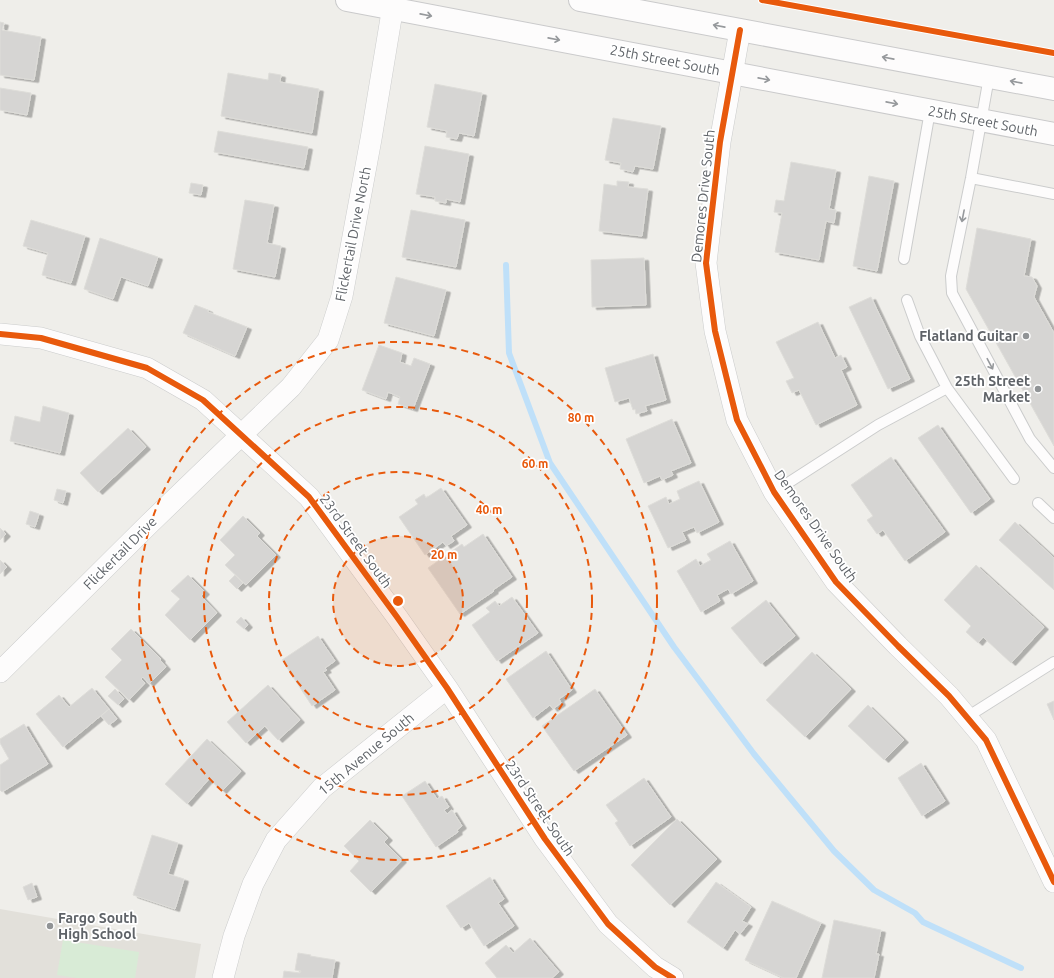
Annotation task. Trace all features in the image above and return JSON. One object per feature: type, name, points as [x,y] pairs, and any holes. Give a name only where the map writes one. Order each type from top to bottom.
[{"type":"main road","name":"25th Street South","points":[[347,0],[394,4],[732,73],[1054,134]]},
{"type":"main road","points":[[580,0],[1054,89]]},
{"type":"street","name":"Flickertail Drive North","points":[[241,435],[292,387],[328,340],[342,296],[394,4]]},
{"type":"street","name":"Demores Drive South","points":[[740,30],[720,142],[706,263],[715,331],[737,420],[774,492],[836,582],[949,696],[986,740],[1054,882]]},
{"type":"street","name":"23rd Street South","points":[[0,334],[40,338],[147,368],[203,400],[309,497],[447,688],[545,839],[608,924],[655,967],[673,978]]},
{"type":"street","name":"Flickertail Drive","points":[[0,672],[241,435]]},
{"type":"street","name":"15th Avenue South","points":[[223,978],[234,936],[253,884],[276,840],[322,788],[447,688]]},
{"type":"lane","points":[[989,77],[971,178],[951,276],[952,293],[1030,439],[1054,468]]},
{"type":"lane","points":[[904,258],[930,110]]},
{"type":"lane","points":[[971,178],[1054,194]]},
{"type":"lane","points":[[907,300],[920,336],[947,388],[1014,479]]},
{"type":"lane","points":[[774,492],[878,425],[947,388]]},
{"type":"lane","points":[[1038,504],[1054,518]]},
{"type":"lane","points":[[967,717],[1054,662]]},
{"type":"shaded area","name":"Fargo South High School","points":[[0,909],[201,944],[195,978],[0,978]]},
{"type":"green space","points":[[63,940],[139,952],[135,978],[77,978],[57,975]]},
{"type":"building","points":[[0,22],[4,23],[2,30],[41,37],[34,80],[0,75]]},
{"type":"building","points":[[228,73],[268,80],[269,73],[281,75],[280,82],[319,89],[312,133],[221,116]]},
{"type":"building","points":[[435,84],[482,93],[474,136],[459,133],[457,139],[446,137],[447,131],[427,127]]},
{"type":"building","points":[[0,88],[31,93],[27,115],[0,110]]},
{"type":"building","points":[[613,118],[661,126],[653,169],[635,166],[633,172],[620,169],[621,163],[605,160]]},
{"type":"building","points":[[218,131],[308,147],[304,168],[214,152]]},
{"type":"building","points":[[425,146],[469,154],[460,202],[446,199],[446,203],[435,201],[435,197],[416,194]]},
{"type":"building","points":[[791,162],[836,170],[829,209],[836,210],[834,223],[826,221],[819,260],[775,252],[782,213],[774,212],[776,200],[784,201]]},
{"type":"building","points":[[869,176],[894,181],[877,271],[853,266]]},
{"type":"building","points":[[617,181],[629,182],[628,187],[648,189],[642,236],[599,231],[604,184],[617,186]]},
{"type":"building","points":[[191,183],[203,185],[201,195],[189,193]]},
{"type":"building","points":[[245,200],[274,205],[267,243],[281,246],[275,277],[233,269]]},
{"type":"building","points":[[411,210],[465,220],[456,267],[402,257]]},
{"type":"building","points":[[31,220],[85,236],[71,283],[42,275],[48,253],[23,246]]},
{"type":"building","name":"25th Street Market","points":[[977,228],[1031,239],[1024,276],[1032,277],[1037,286],[1034,297],[1054,333],[1054,446],[966,289]]},
{"type":"building","points":[[100,238],[158,257],[148,286],[121,277],[113,299],[84,289]]},
{"type":"building","points":[[644,258],[646,305],[592,307],[591,260]]},
{"type":"building","points":[[396,277],[446,290],[434,336],[384,323]]},
{"type":"building","points":[[871,297],[910,379],[888,389],[849,307]]},
{"type":"building","points":[[195,305],[208,310],[208,312],[247,327],[235,356],[183,333]]},
{"type":"building","points":[[818,322],[835,358],[841,355],[847,367],[841,370],[857,405],[816,425],[799,390],[792,393],[786,381],[794,378],[776,342]]},
{"type":"building","points":[[379,345],[402,353],[400,362],[411,366],[414,358],[430,364],[413,409],[398,404],[400,397],[388,392],[386,399],[362,390]]},
{"type":"building","points":[[653,354],[666,400],[645,406],[647,411],[636,414],[629,398],[615,402],[605,368]]},
{"type":"building","points":[[43,406],[69,413],[60,453],[10,441],[15,416],[40,422]]},
{"type":"building","points":[[672,419],[691,463],[671,471],[673,475],[662,480],[660,476],[644,483],[626,439]]},
{"type":"building","points":[[938,425],[990,499],[971,513],[918,438]]},
{"type":"building","points":[[128,428],[146,447],[98,492],[80,473]]},
{"type":"building","points":[[891,457],[945,532],[905,561],[883,530],[877,534],[867,520],[873,516],[851,485]]},
{"type":"building","points":[[699,481],[719,522],[697,533],[694,527],[682,532],[686,540],[668,548],[648,506],[666,497],[669,504],[680,499],[677,491]]},
{"type":"building","points":[[441,488],[467,525],[451,536],[454,541],[446,546],[443,542],[425,555],[399,517],[418,504],[415,500],[424,494],[426,498]]},
{"type":"building","points":[[57,489],[66,491],[63,503],[54,500]]},
{"type":"building","points":[[30,511],[39,514],[35,527],[26,524]]},
{"type":"building","points":[[243,516],[260,533],[257,536],[276,555],[246,585],[225,565],[235,555],[220,540]]},
{"type":"building","points":[[1015,522],[1054,558],[1054,590],[999,540]]},
{"type":"building","points":[[0,528],[6,534],[0,540]]},
{"type":"building","points":[[483,534],[512,577],[460,614],[428,568],[462,544],[464,547]]},
{"type":"building","points":[[730,541],[753,581],[731,594],[728,589],[717,595],[720,601],[701,612],[677,571],[696,559],[700,566],[711,560],[707,554]]},
{"type":"building","points":[[0,560],[7,567],[0,574]]},
{"type":"building","points":[[976,565],[1044,627],[1011,663],[983,637],[978,643],[966,632],[971,626],[944,600]]},
{"type":"building","points":[[188,575],[205,592],[201,596],[217,613],[190,640],[165,615],[180,599],[171,591]]},
{"type":"building","points":[[235,575],[243,583],[237,589],[229,581]]},
{"type":"building","points":[[512,597],[538,633],[497,661],[472,625],[490,612],[486,608],[495,601],[499,606]]},
{"type":"building","points":[[766,600],[795,636],[761,664],[731,628]]},
{"type":"building","points":[[241,617],[248,625],[244,629],[236,622]]},
{"type":"building","points":[[131,629],[161,659],[160,660],[166,667],[149,684],[143,677],[141,679],[145,683],[129,700],[105,677],[122,660],[111,649]]},
{"type":"building","points":[[318,636],[335,661],[325,668],[327,670],[323,672],[335,690],[312,706],[282,660]]},
{"type":"building","points":[[546,651],[572,690],[559,699],[561,703],[553,709],[550,705],[533,718],[506,679]]},
{"type":"building","points":[[812,652],[851,689],[805,737],[766,700]]},
{"type":"building","points":[[268,685],[300,720],[278,740],[265,726],[246,743],[227,722]]},
{"type":"building","points":[[92,688],[109,709],[63,747],[36,714],[59,695],[69,707]]},
{"type":"building","points":[[115,689],[124,699],[118,705],[108,696]]},
{"type":"building","points":[[595,689],[627,735],[574,771],[542,726]]},
{"type":"building","points":[[1054,701],[1054,720],[1047,704]]},
{"type":"building","points":[[868,705],[904,740],[884,760],[848,726]]},
{"type":"building","points":[[109,709],[117,719],[109,725],[101,716]]},
{"type":"building","points":[[24,724],[48,764],[2,792],[0,790],[0,765],[9,759],[0,743],[0,739]]},
{"type":"building","points":[[207,739],[241,771],[222,791],[209,779],[187,804],[165,784]]},
{"type":"building","points":[[921,763],[945,801],[922,816],[898,778]]},
{"type":"building","points":[[644,778],[671,817],[630,846],[615,823],[618,821],[606,805]]},
{"type":"building","points":[[425,781],[437,799],[442,796],[449,807],[444,810],[447,814],[452,810],[462,826],[457,830],[458,832],[436,847],[402,796]]},
{"type":"building","points":[[677,819],[717,859],[670,905],[631,865]]},
{"type":"building","points":[[370,820],[388,838],[384,842],[402,860],[371,892],[350,871],[359,861],[344,846]]},
{"type":"building","points":[[152,835],[178,843],[168,874],[184,879],[175,909],[133,895]]},
{"type":"building","points":[[490,877],[504,899],[498,903],[514,926],[484,946],[469,923],[461,928],[446,906]]},
{"type":"building","points":[[716,882],[751,907],[742,921],[748,924],[740,934],[735,930],[723,948],[687,922]]},
{"type":"building","points":[[32,883],[37,897],[28,900],[23,887]]},
{"type":"building","points":[[772,901],[821,923],[796,978],[784,978],[745,960]]},
{"type":"building","points":[[834,920],[881,930],[876,954],[879,954],[874,978],[822,978]]},
{"type":"building","points":[[530,938],[559,972],[552,978],[497,978],[485,963],[506,945],[513,953]]},
{"type":"building","points":[[298,953],[335,960],[332,978],[283,978],[284,971],[300,973],[301,971],[295,970]]},
{"type":"waterway","points":[[506,265],[509,353],[550,463],[674,647],[754,754],[834,851],[874,890],[915,913],[923,922],[1021,968]]},
{"type":"cycle path","points":[[762,0],[1054,53]]},
{"type":"cycle path","points":[[740,30],[720,142],[706,263],[715,331],[737,420],[774,492],[836,582],[949,696],[986,740],[1054,882]]},
{"type":"cycle path","points":[[0,334],[41,338],[147,368],[203,400],[309,497],[447,688],[545,839],[608,924],[655,967],[673,978]]},
{"type":"place","name":"Flatland Guitar","points":[[1026,336]]},
{"type":"place","name":"25th Street Market","points":[[1038,389]]},
{"type":"place","name":"Fargo South High School","points":[[50,926]]}]
